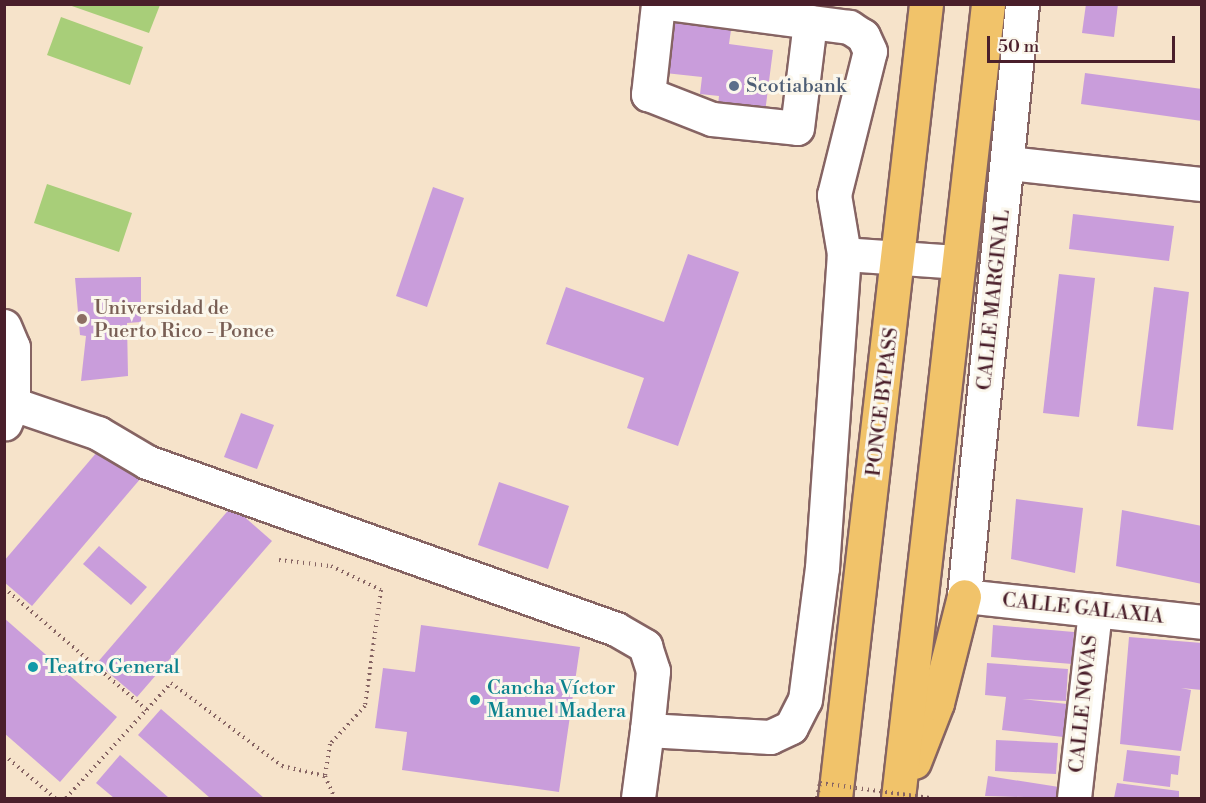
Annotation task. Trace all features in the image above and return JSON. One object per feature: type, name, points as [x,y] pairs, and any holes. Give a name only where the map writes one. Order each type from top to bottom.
[{"type":"highway","name":"PONCE BYPASS","points":[[836,798],[926,4]]},
{"type":"highway","points":[[899,793],[988,4]]},
{"type":"highway","points":[[899,793],[937,703],[964,596]]},
{"type":"street","points":[[658,4],[648,94],[712,119],[797,128],[810,22]]},
{"type":"street","points":[[647,730],[770,737],[791,727],[805,700],[822,568],[844,254],[834,195],[870,51],[862,36],[849,27],[674,4]]},
{"type":"street","name":"CALLE MARGINAL","points":[[964,596],[1022,4]]},
{"type":"street","points":[[1008,163],[1202,184]]},
{"type":"street","points":[[844,254],[958,262]]},
{"type":"street","points":[[4,326],[13,347],[9,414],[98,434],[147,462],[616,629],[645,646],[653,671],[638,798]]},
{"type":"street","name":"CALLE GALAXIA","points":[[964,596],[1202,622]]},
{"type":"street","name":"CALLE NOVAS","points":[[1074,798],[1095,610]]},
{"type":"path","points":[[279,560],[331,566],[381,590],[365,706],[330,744],[325,776],[335,798]]},
{"type":"path","points":[[4,588],[147,710]]},
{"type":"path","points":[[66,798],[171,683],[282,766],[325,776]]},
{"type":"path","points":[[4,755],[55,798]]},
{"type":"path","points":[[817,798],[820,783],[930,798]]},
{"type":"green space","points":[[160,4],[149,33],[69,5]]},
{"type":"green space","points":[[61,17],[143,47],[130,85],[47,55]]},
{"type":"green space","points":[[47,184],[132,213],[119,252],[34,223]]},
{"type":"building","points":[[1086,4],[1118,4],[1114,37],[1082,33]]},
{"type":"building","name":"Scotiabank","points":[[672,22],[731,30],[729,44],[773,50],[762,136],[715,131],[719,96],[700,94],[702,77],[665,73]]},
{"type":"building","points":[[1085,73],[1202,89],[1202,121],[1081,104]]},
{"type":"building","points":[[433,187],[464,198],[427,307],[396,296]]},
{"type":"building","points":[[1073,214],[1174,226],[1169,261],[1069,249]]},
{"type":"building","points":[[688,254],[739,272],[678,446],[627,428],[644,378],[546,344],[566,287],[664,322]]},
{"type":"building","points":[[1059,274],[1095,278],[1079,417],[1043,413]]},
{"type":"building","points":[[141,277],[141,322],[127,323],[128,376],[81,381],[86,336],[80,335],[75,278]]},
{"type":"building","points":[[1154,287],[1189,292],[1173,430],[1137,426]]},
{"type":"building","points":[[241,413],[274,425],[257,469],[224,457]]},
{"type":"building","points":[[103,445],[141,478],[32,606],[4,582],[4,561]]},
{"type":"building","points":[[499,482],[569,506],[548,569],[478,545]]},
{"type":"building","points":[[1016,499],[1083,508],[1075,573],[1011,559]]},
{"type":"building","points":[[232,506],[272,541],[137,697],[97,663]]},
{"type":"building","points":[[1122,510],[1202,526],[1202,584],[1116,566]]},
{"type":"building","points":[[99,546],[147,587],[131,605],[83,564]]},
{"type":"building","name":"Teatro General","points":[[4,618],[117,717],[60,782],[4,733]]},
{"type":"building","name":"Cancha Víctor Manuel Madera","points":[[421,625],[580,647],[559,792],[402,770],[407,732],[375,728],[383,668],[415,672]]},
{"type":"building","points":[[993,625],[1074,632],[1072,664],[991,657]]},
{"type":"building","points":[[1129,637],[1202,643],[1202,690],[1181,688],[1191,690],[1181,751],[1120,744]]},
{"type":"building","points":[[987,663],[1068,669],[1066,701],[1022,699],[1067,704],[1063,737],[1002,730],[1006,697],[985,695]]},
{"type":"building","points":[[161,709],[264,798],[210,798],[138,735]]},
{"type":"building","points":[[996,740],[1058,743],[1056,774],[995,771]]},
{"type":"building","points":[[1127,750],[1180,756],[1178,775],[1171,774],[1170,787],[1123,781]]},
{"type":"building","points":[[120,755],[169,798],[114,798],[96,783]]},
{"type":"building","points":[[988,776],[1059,787],[1057,798],[985,796]]},
{"type":"building","points":[[1117,783],[1179,791],[1179,798],[1114,798]]},
{"type":"place","name":"Scotiabank","points":[[734,86]]},
{"type":"place","name":"Universidad de Puerto Rico - Ponce","points":[[82,319]]},
{"type":"place","name":"Teatro General","points":[[33,667]]},
{"type":"place","name":"Cancha Víctor Manuel Madera","points":[[475,700]]}]
